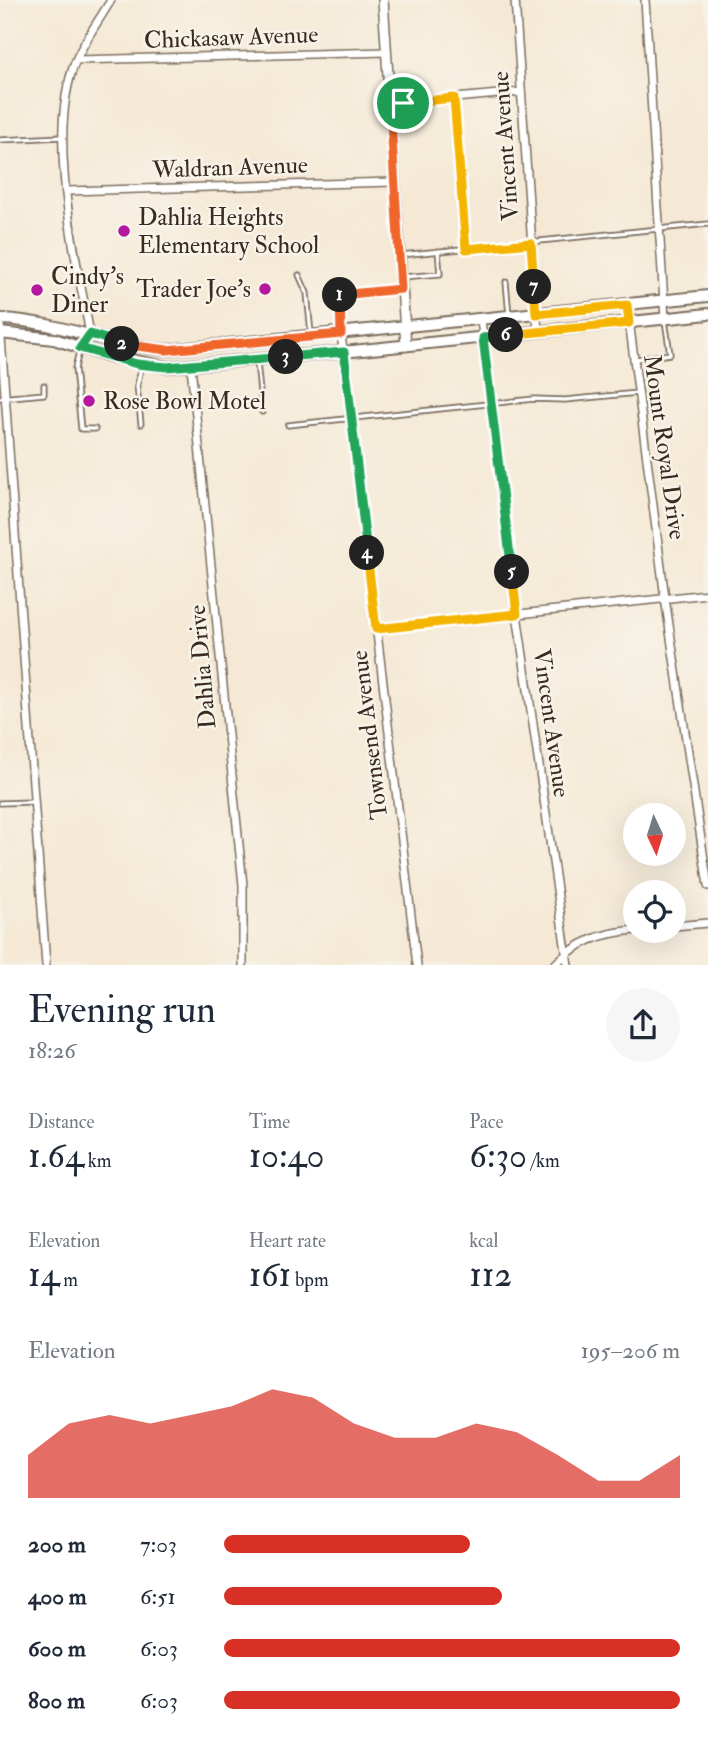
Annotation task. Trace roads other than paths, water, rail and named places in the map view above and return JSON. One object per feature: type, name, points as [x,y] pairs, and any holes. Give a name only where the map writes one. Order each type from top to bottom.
[{"type":"main road","points":[[0,321],[40,322],[139,348],[167,350],[708,296]]},
{"type":"main road","points":[[0,333],[54,339],[142,364],[191,366],[708,314]]},
{"type":"main road","points":[[190,347],[191,366]]},
{"type":"street","points":[[80,348],[90,334],[69,219],[64,136],[66,94],[76,60],[111,0]]},
{"type":"street","points":[[383,0],[406,346]]},
{"type":"street","name":"Vincent Avenue","points":[[515,0],[538,332]]},
{"type":"street","name":"Mount Royal Drive","points":[[645,0],[665,319]]},
{"type":"street","name":"Chickasaw Avenue","points":[[76,60],[387,52]]},
{"type":"street","points":[[390,104],[521,92]]},
{"type":"street","name":"Waldran Avenue","points":[[67,191],[394,182]]},
{"type":"street","name":"Mount Royal Drive","points":[[627,305],[665,598],[708,886]]},
{"type":"street","name":"Vincent Avenue","points":[[481,320],[517,614],[568,965]]},
{"type":"street","points":[[0,321],[4,445],[46,965]]},
{"type":"street","name":"Townsend Avenue","points":[[341,334],[417,965]]},
{"type":"street","name":"Dahlia Drive","points":[[191,366],[243,885],[243,965]]},
{"type":"street","points":[[376,629],[708,594]]},
{"type":"street","points":[[686,925],[708,923]]},
{"type":"street","points":[[554,965],[565,954],[602,933],[623,931]]},
{"type":"lane","points":[[454,98],[466,249]]},
{"type":"lane","points":[[0,140],[64,136]]},
{"type":"lane","points":[[399,255],[708,224]]},
{"type":"lane","points":[[400,277],[440,274],[438,251]]},
{"type":"lane","points":[[299,275],[307,293],[311,337]]},
{"type":"lane","points":[[506,282],[509,317]]},
{"type":"lane","points":[[341,334],[341,295],[401,289]]},
{"type":"lane","points":[[634,360],[670,354],[665,319]]},
{"type":"lane","points":[[80,348],[75,368],[82,429],[95,429]]},
{"type":"lane","points":[[257,360],[262,412]]},
{"type":"lane","points":[[141,424],[137,386],[142,364]]},
{"type":"lane","points":[[3,397],[44,394],[44,385]]},
{"type":"lane","points":[[288,425],[638,393]]},
{"type":"lane","points":[[0,803],[34,802]]},
{"type":"place","name":"Dahlia Heights Elementary School","points":[[124,231]]},
{"type":"place","name":"Trader Joe's","points":[[265,289]]},
{"type":"place","name":"Cindy's Diner","points":[[37,290]]},
{"type":"place","name":"Rose Bowl Motel","points":[[89,401]]}]
